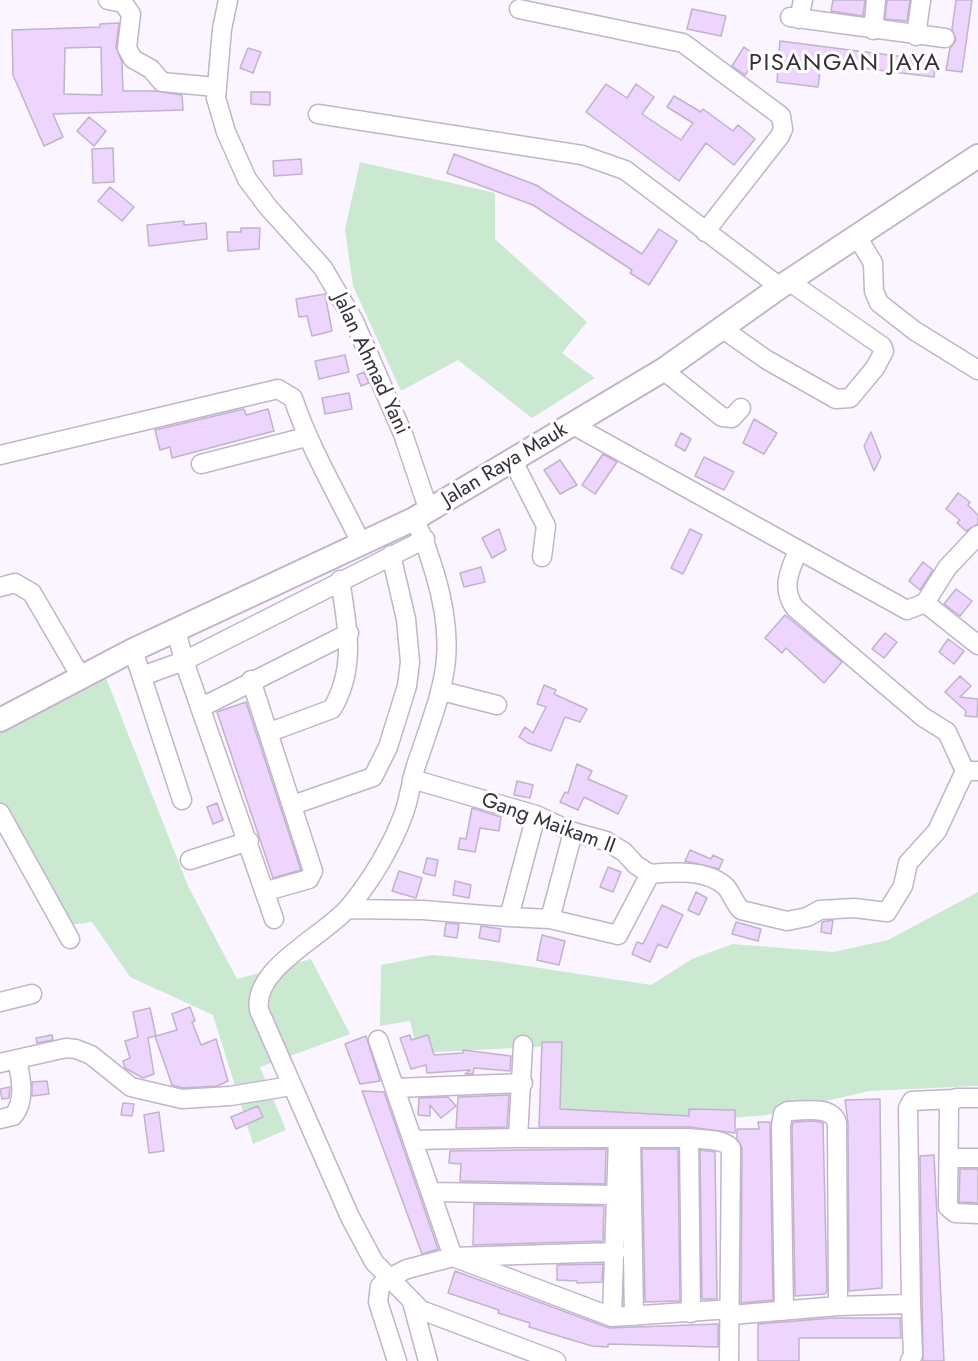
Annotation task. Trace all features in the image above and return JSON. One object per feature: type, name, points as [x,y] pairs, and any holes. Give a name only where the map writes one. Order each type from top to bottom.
[{"type":"main road","name":"Jalan Raya Mauk","points":[[0,720],[133,650],[421,515],[663,370],[785,284],[858,238],[978,156]]},
{"type":"street","points":[[108,0],[123,3],[131,14],[127,48],[133,59],[148,66],[162,82],[216,87]]},
{"type":"street","name":"Jalan Ahmad Yani","points":[[228,0],[222,29],[216,87],[216,98],[222,123],[247,179],[268,207],[323,268],[354,321],[403,434],[425,539],[447,620],[447,661],[442,691],[412,779],[404,813],[383,857],[348,909],[283,962],[260,992],[259,1010],[350,1217],[374,1262],[412,1302]]},
{"type":"street","points":[[803,0],[795,18],[915,36],[945,38]]},
{"type":"street","points":[[873,30],[876,0]]},
{"type":"street","points":[[915,36],[921,0]]},
{"type":"street","points":[[519,9],[683,43],[781,116],[783,129],[780,136],[705,232]]},
{"type":"street","points":[[318,114],[598,158],[625,170],[705,232],[882,346],[884,351],[875,368],[850,398],[841,401],[767,360],[723,329]]},
{"type":"street","points":[[858,238],[873,263],[874,291],[879,303],[915,331],[978,370]]},
{"type":"street","points":[[663,370],[722,417],[732,418],[741,408]]},
{"type":"street","points":[[0,455],[271,388],[283,391],[293,398],[306,437],[335,488],[361,543]]},
{"type":"street","points":[[573,425],[907,610],[925,603],[947,568],[978,535]]},
{"type":"street","points":[[201,464],[306,437]]},
{"type":"street","points":[[512,459],[546,526],[542,557]]},
{"type":"street","points":[[142,676],[184,661],[340,580],[425,539]]},
{"type":"street","points":[[348,909],[423,910],[550,919],[618,935],[650,874],[678,872],[713,878],[726,887],[741,910],[773,919],[797,920],[818,913],[820,910],[849,908],[885,913],[891,908],[903,886],[908,863],[937,831],[972,771],[947,732],[923,717],[793,605],[786,579],[798,551]]},
{"type":"street","points":[[293,805],[373,777],[388,747],[407,686],[410,662],[406,619],[391,555]]},
{"type":"street","points":[[270,732],[332,709],[341,693],[348,667],[349,633],[340,580]]},
{"type":"street","points":[[0,587],[15,583],[32,593],[81,677]]},
{"type":"street","points":[[925,603],[978,645]]},
{"type":"street","points":[[176,630],[184,661],[267,891],[274,919]]},
{"type":"street","points":[[200,708],[251,680],[349,633]]},
{"type":"street","points":[[133,650],[183,800]]},
{"type":"street","points":[[251,680],[270,732],[313,875],[306,880],[267,891]]},
{"type":"street","points":[[442,691],[496,705]]},
{"type":"street","name":"Gang Maikam II","points":[[412,779],[536,815],[573,832],[606,841],[624,852],[636,865],[650,874]]},
{"type":"street","points":[[0,813],[70,939]]},
{"type":"street","points":[[509,916],[536,815]]},
{"type":"street","points":[[550,919],[573,832]]},
{"type":"street","points":[[190,860],[249,842]]},
{"type":"street","points":[[0,1002],[32,994]]},
{"type":"street","points":[[378,1040],[453,1257]]},
{"type":"street","points":[[518,1138],[523,1045]]},
{"type":"street","points":[[0,1119],[13,1116],[18,1108],[20,1089],[9,1061],[66,1048],[76,1048],[104,1064],[128,1086],[186,1100],[240,1095],[291,1086]]},
{"type":"street","points":[[396,1088],[522,1083]]},
{"type":"street","points":[[910,1361],[913,1354],[908,1108],[912,1101],[978,1098]]},
{"type":"street","points":[[953,1099],[948,1112],[950,1158],[948,1207],[955,1214],[978,1214]]},
{"type":"street","points":[[784,1311],[781,1126],[782,1116],[786,1112],[828,1112],[834,1115],[837,1123],[838,1306]]},
{"type":"street","points":[[413,1140],[689,1138],[727,1144],[731,1148],[729,1361]]},
{"type":"street","points":[[689,1138],[691,1313]]},
{"type":"street","points":[[612,1317],[618,1195],[624,1139]]},
{"type":"street","points":[[624,1139],[634,1316]]},
{"type":"street","points":[[950,1158],[978,1158]]},
{"type":"street","points":[[431,1192],[618,1195]]},
{"type":"street","points":[[397,1361],[378,1297],[380,1286],[389,1278],[407,1269],[453,1257],[616,1252]]},
{"type":"street","points":[[453,1257],[612,1317],[911,1304]]},
{"type":"street","points":[[412,1302],[428,1361]]},
{"type":"street","points":[[412,1302],[421,1310],[556,1361]]},
{"type":"green space","points":[[360,162],[495,193],[495,239],[587,322],[562,353],[595,378],[532,418],[458,360],[401,391],[353,286],[345,229]]},
{"type":"green space","points":[[106,678],[188,886],[237,979],[311,959],[350,1034],[260,1067],[286,1130],[253,1144],[213,1015],[130,977],[92,922],[56,927],[0,823],[0,733]]},
{"type":"green space","points":[[978,892],[978,1086],[869,1091],[766,1115],[696,1121],[557,1117],[552,1046],[418,1053],[410,1021],[380,1026],[381,965],[432,955],[494,961],[651,985],[692,959],[733,944],[833,952],[888,940]]},
{"type":"building","points":[[833,0],[865,0],[863,16],[831,11]]},
{"type":"building","points":[[887,0],[910,0],[907,21],[885,19]]},
{"type":"building","points":[[956,0],[972,0],[962,72],[946,70],[950,48],[956,40],[952,29]]},
{"type":"building","points":[[692,9],[726,16],[721,36],[687,29]]},
{"type":"building","points":[[119,23],[116,47],[122,62],[123,91],[156,91],[182,95],[183,110],[53,114],[63,137],[44,146],[13,75],[12,30],[100,27],[100,24]],"holes":[[[101,47],[102,95],[64,94],[65,48]]]},
{"type":"building","points":[[780,41],[936,61],[934,77],[821,63],[818,87],[777,82]]},
{"type":"building","points":[[744,47],[758,57],[745,75],[732,66]]},
{"type":"building","points":[[248,48],[261,52],[253,73],[240,68]]},
{"type":"building","points":[[606,84],[627,98],[636,84],[654,97],[642,114],[681,140],[693,123],[667,107],[674,96],[701,112],[703,109],[733,131],[738,125],[755,139],[734,165],[706,143],[679,181],[586,112]]},
{"type":"building","points":[[251,92],[270,92],[270,105],[251,104]]},
{"type":"building","points":[[89,117],[106,131],[94,146],[77,131]]},
{"type":"building","points":[[113,148],[114,182],[93,183],[92,149]]},
{"type":"building","points":[[454,154],[536,185],[642,254],[659,229],[677,241],[649,285],[630,273],[632,270],[533,205],[447,173]]},
{"type":"building","points":[[301,159],[302,174],[274,176],[273,161]]},
{"type":"building","points":[[110,187],[134,207],[122,221],[98,201]]},
{"type":"building","points":[[184,221],[184,225],[206,223],[207,239],[149,246],[147,225]]},
{"type":"building","points":[[241,228],[260,228],[259,249],[228,251],[227,232],[241,232]]},
{"type":"building","points":[[325,294],[332,331],[312,336],[307,316],[299,317],[296,299]]},
{"type":"building","points":[[345,355],[349,372],[319,379],[315,361]]},
{"type":"building","points":[[364,372],[369,383],[361,386],[357,375]]},
{"type":"building","points":[[349,393],[352,409],[325,414],[322,398]]},
{"type":"building","points":[[244,409],[246,415],[268,409],[274,431],[172,458],[170,447],[160,450],[155,430]]},
{"type":"building","points":[[754,419],[777,433],[764,454],[743,443]]},
{"type":"building","points":[[871,432],[881,457],[874,471],[864,446]]},
{"type":"building","points":[[681,433],[691,439],[685,451],[675,445]]},
{"type":"building","points":[[603,454],[617,462],[595,494],[582,485]]},
{"type":"building","points":[[704,457],[734,472],[724,490],[695,476]]},
{"type":"building","points":[[560,460],[577,485],[560,494],[544,470]]},
{"type":"building","points":[[958,493],[970,502],[968,505],[978,515],[978,524],[966,531],[957,523],[960,520],[946,509]]},
{"type":"building","points":[[499,529],[506,550],[492,558],[482,538]]},
{"type":"building","points":[[690,529],[702,535],[683,574],[671,568]]},
{"type":"building","points":[[923,562],[933,570],[920,590],[909,581]]},
{"type":"building","points":[[481,567],[485,582],[464,587],[460,573]]},
{"type":"building","points":[[956,589],[972,601],[960,616],[944,604]]},
{"type":"building","points":[[785,615],[842,662],[824,683],[786,648],[782,653],[765,638]]},
{"type":"building","points":[[885,633],[897,642],[884,658],[872,649]]},
{"type":"building","points":[[948,639],[964,651],[954,664],[939,652]]},
{"type":"building","points":[[960,676],[971,686],[960,697],[978,699],[977,717],[965,716],[966,711],[945,692]]},
{"type":"building","points":[[544,685],[556,690],[554,694],[587,709],[580,722],[565,717],[551,751],[528,743],[519,737],[525,727],[533,733],[546,707],[537,704]]},
{"type":"building","points":[[246,702],[301,870],[273,878],[217,712]]},
{"type":"building","points":[[577,764],[592,771],[588,779],[627,796],[618,814],[584,797],[578,810],[560,802],[565,792],[568,793]]},
{"type":"building","points":[[517,781],[533,785],[530,798],[514,795]]},
{"type":"building","points":[[217,803],[223,820],[213,824],[207,807]]},
{"type":"building","points":[[472,808],[501,817],[499,831],[480,828],[475,852],[458,849],[460,838],[466,839]]},
{"type":"building","points":[[690,850],[711,859],[713,855],[723,860],[719,869],[685,861]]},
{"type":"building","points":[[427,858],[438,860],[435,876],[423,873]]},
{"type":"building","points":[[608,867],[621,872],[613,892],[600,887]]},
{"type":"building","points":[[399,871],[422,878],[416,898],[392,891]]},
{"type":"building","points":[[455,881],[471,885],[469,898],[453,895]]},
{"type":"building","points":[[696,892],[707,898],[699,915],[688,910]]},
{"type":"building","points":[[662,905],[683,915],[667,948],[658,944],[650,962],[632,954],[637,942],[643,944]]},
{"type":"building","points":[[833,920],[831,934],[821,932],[822,922]]},
{"type":"building","points":[[736,922],[761,929],[758,941],[732,934]]},
{"type":"building","points":[[446,923],[459,924],[457,938],[444,936]]},
{"type":"building","points":[[481,926],[501,929],[499,942],[479,938]]},
{"type":"building","points":[[542,935],[565,941],[559,965],[537,960]]},
{"type":"building","points":[[190,1007],[195,1021],[192,1022],[201,1045],[216,1039],[228,1081],[217,1086],[183,1088],[172,1085],[155,1036],[148,1038],[154,1074],[143,1078],[125,1068],[123,1061],[130,1058],[125,1041],[138,1037],[133,1012],[150,1008],[156,1036],[177,1030],[172,1014]]},
{"type":"building","points":[[52,1035],[53,1040],[37,1043],[36,1038]]},
{"type":"building","points":[[410,1035],[411,1040],[428,1035],[434,1055],[463,1053],[463,1050],[511,1056],[510,1071],[474,1068],[473,1074],[465,1074],[470,1070],[427,1073],[426,1065],[411,1069],[400,1038]]},
{"type":"building","points":[[366,1036],[380,1081],[360,1084],[345,1044]]},
{"type":"building","points":[[542,1042],[562,1042],[560,1109],[689,1116],[689,1109],[735,1110],[735,1133],[689,1127],[539,1127]]},
{"type":"building","points":[[47,1081],[49,1094],[32,1096],[32,1082]]},
{"type":"building","points":[[10,1087],[9,1098],[2,1099],[0,1089]]},
{"type":"building","points":[[362,1091],[384,1092],[438,1249],[422,1254]]},
{"type":"building","points":[[509,1095],[507,1127],[456,1128],[458,1097]]},
{"type":"building","points":[[448,1097],[456,1106],[441,1118],[430,1105],[430,1116],[418,1115],[419,1098]]},
{"type":"building","points":[[880,1099],[882,1288],[849,1291],[848,1123],[845,1100]]},
{"type":"building","points":[[123,1103],[134,1104],[132,1116],[121,1115]]},
{"type":"building","points":[[258,1106],[263,1117],[236,1129],[231,1117]]},
{"type":"building","points":[[159,1112],[164,1151],[149,1153],[144,1115]]},
{"type":"building","points":[[758,1122],[770,1122],[773,1300],[741,1303],[742,1148],[737,1139],[737,1129],[759,1129]]},
{"type":"building","points":[[793,1122],[823,1123],[827,1291],[825,1294],[795,1296],[792,1127]]},
{"type":"building","points":[[606,1149],[605,1184],[460,1181],[461,1164],[449,1163],[450,1151]]},
{"type":"building","points":[[642,1149],[678,1149],[680,1301],[645,1302]]},
{"type":"building","points":[[700,1150],[715,1152],[717,1299],[702,1299]]},
{"type":"building","points":[[934,1155],[944,1361],[923,1361],[920,1156]]},
{"type":"building","points":[[960,1169],[978,1169],[978,1203],[959,1202]]},
{"type":"building","points":[[474,1204],[604,1206],[603,1241],[473,1245]]},
{"type":"building","points":[[603,1264],[602,1282],[577,1283],[577,1281],[557,1280],[557,1265]]},
{"type":"building","points":[[455,1271],[609,1328],[718,1324],[718,1347],[608,1344],[608,1347],[592,1346],[529,1327],[530,1323],[448,1293]]},
{"type":"building","points":[[832,1318],[900,1318],[901,1338],[799,1338],[799,1361],[758,1361],[758,1324]]},
{"type":"district","name":"PISANGAN JAYA","points":[[845,64]]}]
